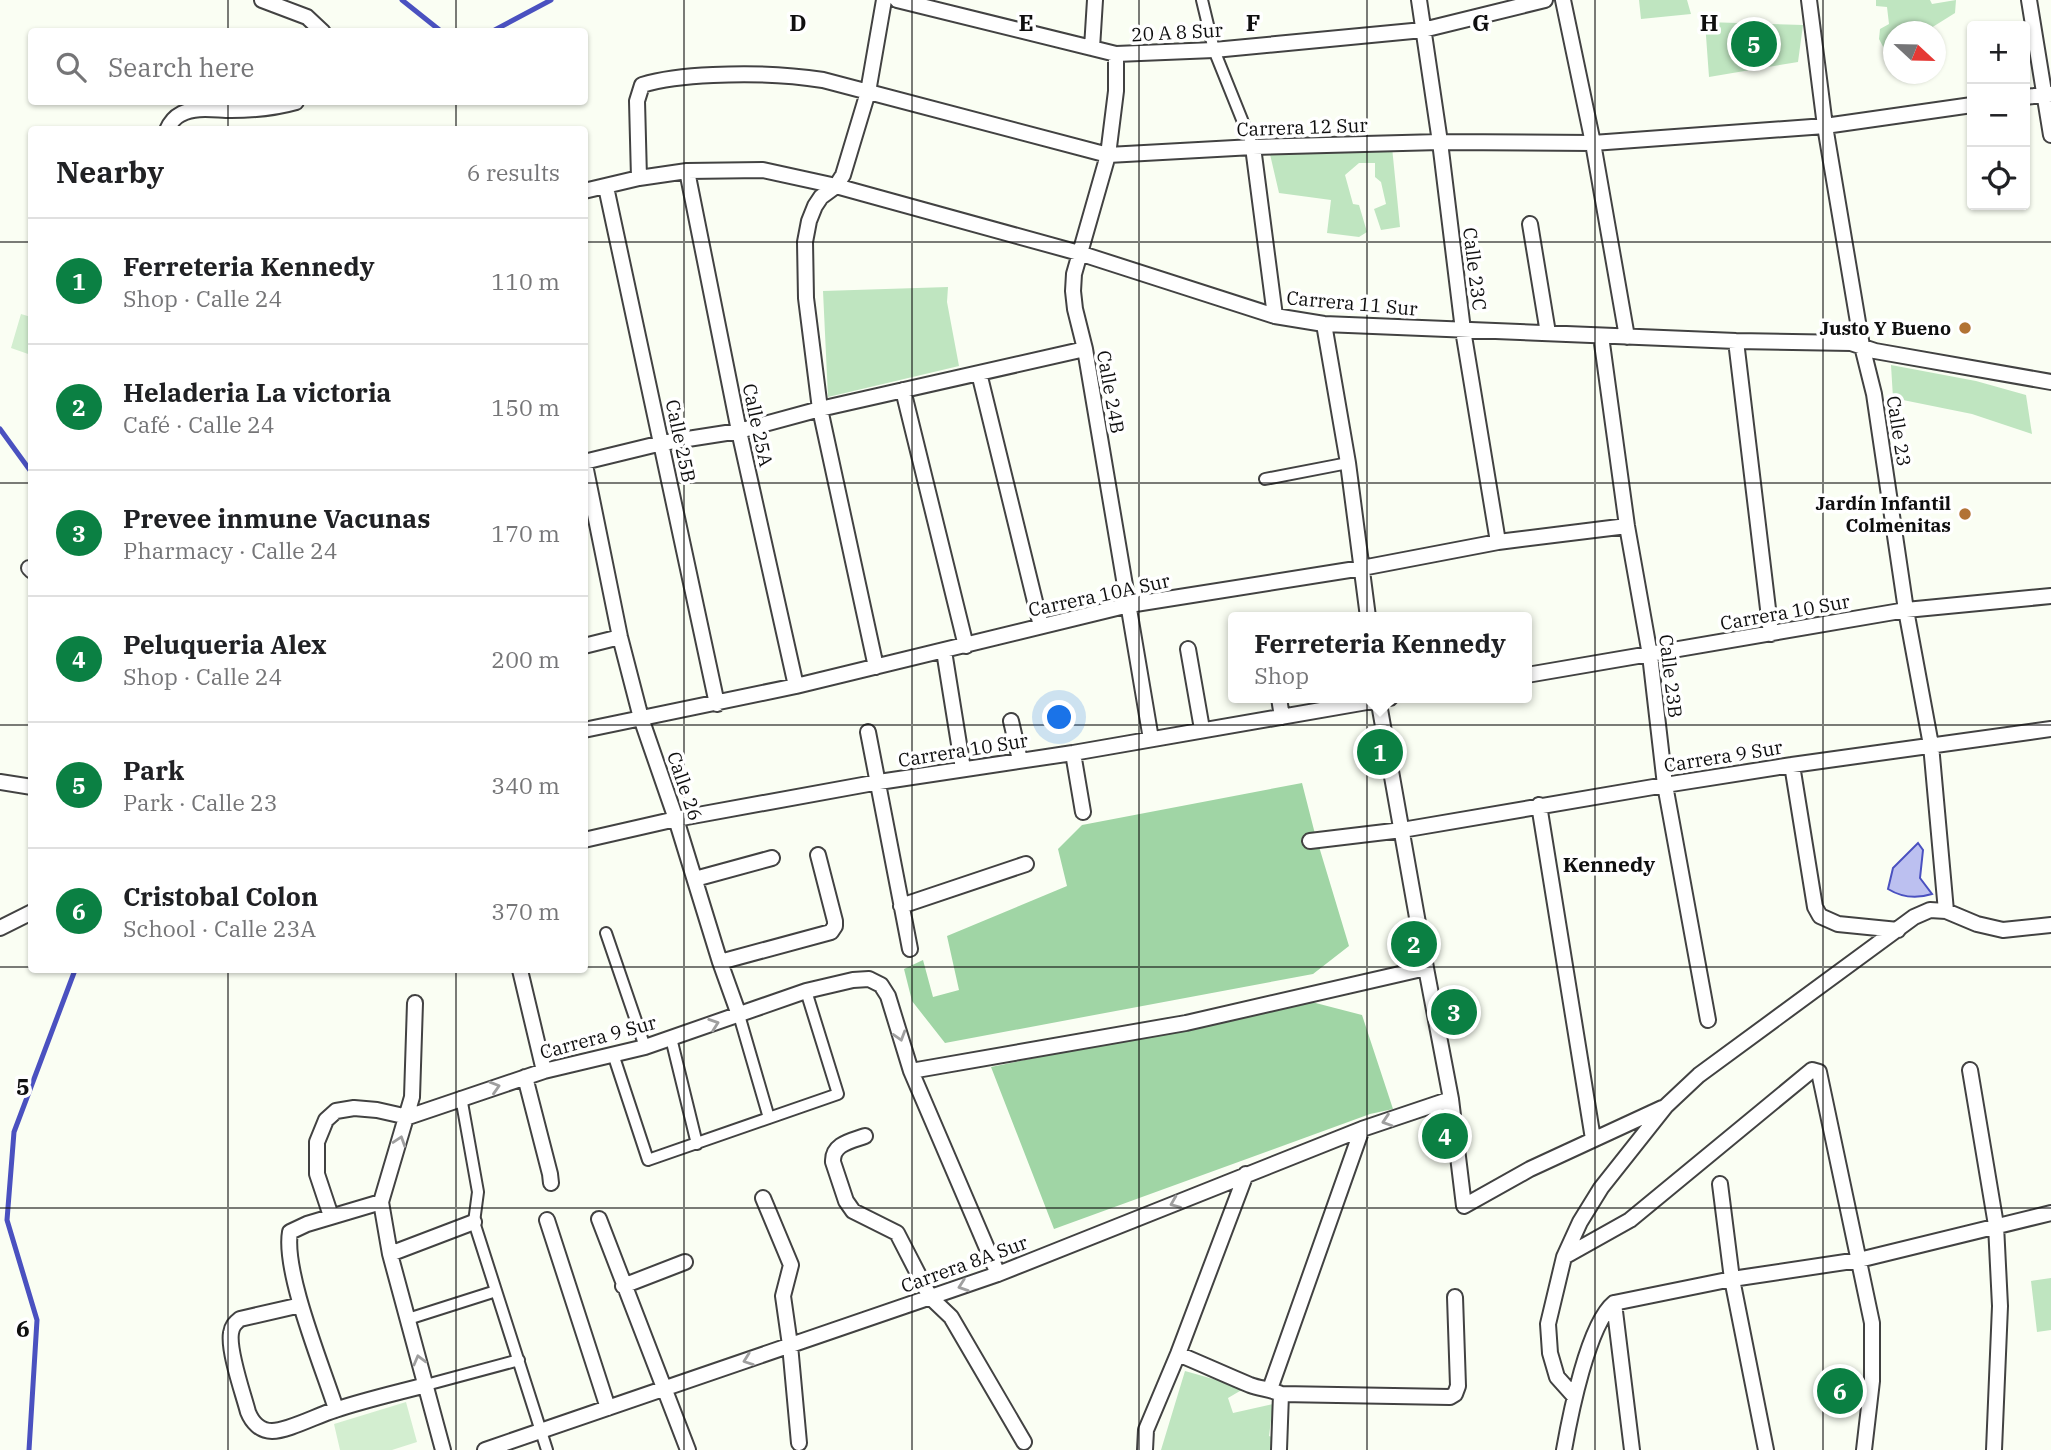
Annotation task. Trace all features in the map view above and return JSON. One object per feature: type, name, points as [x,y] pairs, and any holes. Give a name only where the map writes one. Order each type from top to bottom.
[{"type":"street","points":[[262,0],[307,18],[318,28]]},
{"type":"street","points":[[876,667],[820,409],[806,298],[805,242],[815,206],[821,197],[841,180],[867,92],[884,0]]},
{"type":"street","name":"20 A 8 Sur","points":[[897,0],[1116,54],[1214,50],[1423,30],[1545,0]]},
{"type":"street","points":[[1091,48],[1095,0]]},
{"type":"street","points":[[1202,0],[1214,50],[1253,147],[1275,316]]},
{"type":"street","name":"Calle 23C","points":[[1419,0],[1463,330],[1498,542]]},
{"type":"street","points":[[1563,0],[1593,143],[1627,337]]},
{"type":"street","name":"Calle 23","points":[[1809,0],[1825,126],[1862,346],[1874,394],[1906,610],[1931,746],[1946,911]]},
{"type":"street","points":[[2029,0],[2048,94],[2051,135]]},
{"type":"street","name":"Calle 24B","points":[[1116,54],[1116,91],[1108,155],[1079,253],[1073,291],[1151,739]]},
{"type":"street","name":"Carrera 12 Sur","points":[[639,178],[636,101],[642,85],[674,77],[751,73],[786,74],[823,80],[1108,155],[1253,147],[1440,142],[1593,143],[1825,126],[1967,106]]},
{"type":"street","points":[[2030,96],[2048,94]]},
{"type":"street","points":[[168,126],[181,114],[197,110],[256,109],[286,105]]},
{"type":"street","name":"Carrera 11 Sur","points":[[588,190],[639,178],[687,172],[763,170],[836,186],[1079,253],[1275,316],[1324,324],[1736,341],[1851,343],[1875,351],[2051,382]]},
{"type":"street","name":"Calle 25A","points":[[687,172],[738,431],[796,686]]},
{"type":"street","name":"Calle 25B","points":[[606,187],[717,704]]},
{"type":"street","points":[[1530,224],[1548,333]]},
{"type":"street","points":[[1324,324],[1349,463],[1367,612]]},
{"type":"street","name":"Calle 23B","points":[[1601,336],[1628,526],[1650,655],[1665,785],[1708,1020]]},
{"type":"street","points":[[1736,341],[1771,634]]},
{"type":"street","points":[[588,460],[662,443],[738,431],[820,409],[1085,349]]},
{"type":"street","points":[[979,373],[1041,626]]},
{"type":"street","points":[[903,390],[966,646]]},
{"type":"street","points":[[1265,479],[1349,463]]},
{"type":"street","name":"Calle 26","points":[[588,476],[620,637],[641,718],[739,1015],[769,1118]]},
{"type":"street","name":"Carrera 10A Sur","points":[[588,729],[796,686],[1129,605],[1362,568],[1498,542],[1628,526]]},
{"type":"street","name":"Carrera 10 Sur","points":[[1532,674],[1906,610],[2051,596]]},
{"type":"street","points":[[588,645],[620,637]]},
{"type":"street","points":[[1188,649],[1202,729]]},
{"type":"street","points":[[944,651],[963,769]]},
{"type":"street","points":[[1280,703],[1282,717]]},
{"type":"street","name":"Carrera 10 Sur","points":[[588,839],[676,819],[879,782],[1073,753],[1356,703]]},
{"type":"street","points":[[1383,703],[1402,830],[1451,1099],[1464,1206],[1530,1169],[1666,1106]]},
{"type":"street","points":[[1011,721],[1020,760]]},
{"type":"street","name":"Carrera 9 Sur","points":[[1310,841],[1402,830],[1539,805],[1792,765],[2051,729]]},
{"type":"street","points":[[868,732],[911,949]]},
{"type":"street","points":[[1073,753],[1083,812]]},
{"type":"street","points":[[1792,765],[1815,907],[1819,916],[1838,924],[1898,930]]},
{"type":"street","points":[[0,782],[28,786]]},
{"type":"street","points":[[1539,805],[1593,1139]]},
{"type":"street","points":[[720,962],[831,932],[835,921],[818,855]]},
{"type":"street","points":[[695,879],[772,858]]},
{"type":"street","points":[[901,906],[1026,864]]},
{"type":"street","points":[[1574,1396],[1557,1377],[1550,1353],[1548,1324],[1564,1257],[1580,1222],[1601,1188],[1666,1106],[1709,1068],[1914,917],[1930,910],[1946,911],[1977,924],[2003,930],[2051,925]]},
{"type":"street","points":[[0,928],[28,914]]},
{"type":"street","points":[[606,933],[645,1047]]},
{"type":"street","points":[[998,1273],[911,1071],[1186,1023],[1426,968]]},
{"type":"street","points":[[521,973],[544,1071]]},
{"type":"street","name":"Carrera 9 Sur","points":[[408,1117],[544,1071],[645,1047],[806,992],[869,979],[881,985],[888,996],[911,1071]]},
{"type":"street","points":[[613,1054],[648,1160],[838,1094],[806,992]]},
{"type":"street","points":[[415,1003],[414,1078],[408,1117],[381,1202],[390,1254],[443,1450]]},
{"type":"street","points":[[671,1038],[696,1143]]},
{"type":"street","points":[[1564,1257],[1630,1220],[1812,1070],[1819,1072],[1872,1324],[1873,1352],[1864,1450]]},
{"type":"street","points":[[1970,1070],[1996,1225],[2000,1306],[1994,1450]]},
{"type":"street","points":[[525,1077],[551,1183]]},
{"type":"street","points":[[461,1097],[478,1192],[474,1222],[547,1450]]},
{"type":"street","name":"Carrera 8A Sur","points":[[485,1450],[998,1273],[1362,1129],[1451,1099]]},
{"type":"street","points":[[331,1216],[317,1174],[317,1142],[326,1120],[336,1111],[354,1108],[408,1117]]},
{"type":"street","points":[[1279,1450],[1276,1392],[1362,1129]]},
{"type":"street","points":[[865,1136],[835,1149],[832,1156],[846,1201],[853,1211],[897,1233],[930,1297],[951,1317],[1024,1443]]},
{"type":"street","points":[[1145,1450],[1146,1430],[1178,1354],[1246,1174]]},
{"type":"street","points":[[1720,1184],[1732,1279],[1766,1450]]},
{"type":"street","points":[[763,1198],[792,1265],[783,1292],[799,1443]]},
{"type":"street","points":[[337,1409],[302,1305],[289,1255],[290,1233],[307,1223],[381,1202]]},
{"type":"street","points":[[1564,1450],[1574,1396],[1600,1322],[1606,1310],[1614,1303],[1732,1279],[1859,1259],[2051,1213]]},
{"type":"street","points":[[599,1219],[688,1450]]},
{"type":"street","points":[[547,1220],[608,1408]]},
{"type":"street","points":[[390,1254],[474,1222]]},
{"type":"street","points":[[623,1286],[685,1262]]},
{"type":"street","points":[[408,1319],[496,1291]]},
{"type":"street","points":[[1178,1354],[1242,1382],[1276,1392],[1450,1397],[1455,1394],[1458,1386],[1455,1297]]},
{"type":"street","points":[[1614,1303],[1632,1450]]},
{"type":"street","points":[[302,1305],[240,1319],[233,1325],[231,1345],[248,1412],[252,1421],[262,1429],[272,1431],[337,1409],[519,1360]]},
{"type":"green space","points":[[1639,0],[1687,0],[1691,14],[1641,19]]},
{"type":"green space","points":[[1876,0],[1930,0],[1932,4],[1956,0],[1955,13],[1942,21],[1889,21],[1887,7],[1876,6]]},
{"type":"green space","points":[[1705,22],[1803,25],[1798,62],[1709,77]]},
{"type":"green space","points":[[1883,27],[1883,47],[1879,39],[1880,29]]},
{"type":"green space","points":[[1392,147],[1400,227],[1381,230],[1374,209],[1386,204],[1381,182],[1375,177],[1375,163],[1359,163],[1345,175],[1353,204],[1359,205],[1367,232],[1359,237],[1327,233],[1331,200],[1279,193],[1269,150]]},
{"type":"green space","points":[[948,287],[947,302],[959,366],[828,397],[823,291]]},
{"type":"green space","points":[[21,314],[28,316],[28,354],[11,348]]},
{"type":"green space","points":[[1891,365],[1976,381],[2026,395],[2032,434],[1972,414],[1893,398]]},
{"type":"green space","points":[[1302,783],[1349,946],[1313,974],[945,1043],[912,1001],[904,969],[923,960],[933,997],[959,990],[947,936],[1067,886],[1058,849],[1082,825]]},
{"type":"green space","points":[[1304,1000],[1362,1015],[1393,1109],[1370,1114],[1054,1229],[991,1067],[1302,1003]]},
{"type":"green space","points":[[2051,1278],[2051,1330],[2037,1332],[2031,1281]]},
{"type":"green space","points":[[1185,1371],[1245,1388],[1228,1398],[1233,1413],[1273,1404],[1269,1436],[1285,1441],[1286,1450],[1161,1450]]},
{"type":"green space","points":[[406,1402],[417,1442],[392,1450],[340,1450],[334,1424]]},
{"type":"water","points":[[1918,843],[1923,850],[1920,878],[1932,894],[1909,896],[1888,889],[1893,868]]},
{"type":"waterway","points":[[402,0],[437,28]]},
{"type":"waterway","points":[[498,28],[551,0]]},
{"type":"waterway","points":[[0,429],[28,468]]},
{"type":"waterway","points":[[29,1450],[37,1320],[7,1220],[14,1132],[74,973]]},
{"type":"place","name":"Park","points":[[1754,44]]},
{"type":"place","name":"Justo Y Bueno","points":[[1965,328]]},
{"type":"place","name":"Jardín Infantil Colmenitas","points":[[1965,514]]},
{"type":"place","name":"Ferreteria Kennedy","points":[[1380,752]]},
{"type":"place","name":"Heladeria La victoria","points":[[1414,944]]},
{"type":"place","name":"Prevee inmune Vacunas","points":[[1454,1012]]},
{"type":"place","name":"Peluqueria Alex","points":[[1445,1136]]},
{"type":"place","name":"Cristobal Colon","points":[[1840,1391]]},
{"type":"district","name":"Kennedy","points":[[1609,864]]}]
